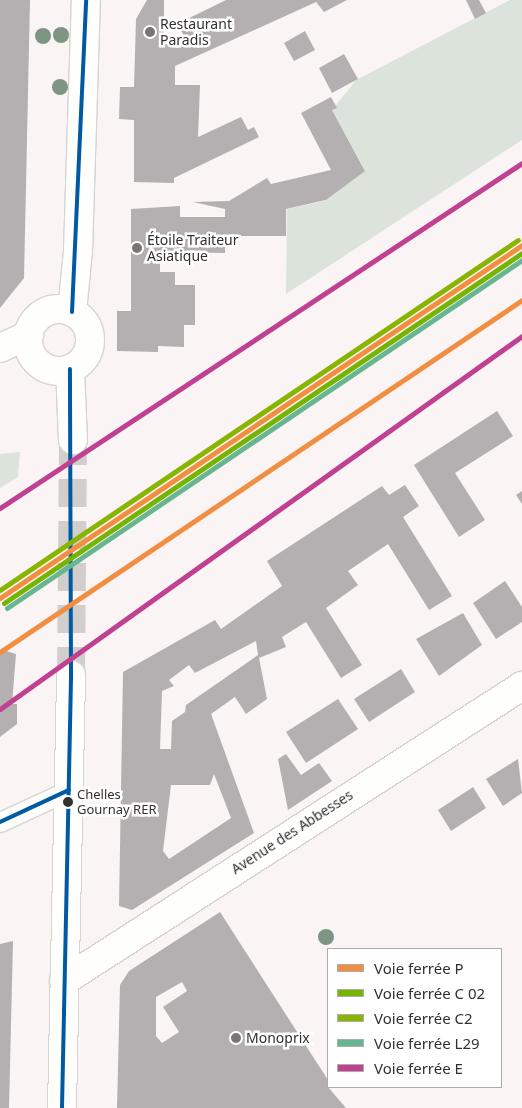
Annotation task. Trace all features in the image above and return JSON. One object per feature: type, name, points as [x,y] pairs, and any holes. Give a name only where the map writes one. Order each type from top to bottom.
[{"type":"street","points":[[72,312],[78,251],[86,0]]},
{"type":"street","points":[[44,312],[72,312],[81,318],[90,336],[86,356],[70,369],[59,371],[39,364],[28,346],[29,335],[44,312]]},
{"type":"street","points":[[0,348],[29,335]]},
{"type":"street","points":[[70,369],[73,440]]},
{"type":"street","points":[[62,1108],[71,675]]},
{"type":"street","name":"Avenue des Abbesses","points":[[64,981],[522,686]]},
{"type":"lane","points":[[0,822],[69,790]]},
{"type":"shaded area","points":[[510,0],[522,0],[522,140],[286,294],[287,209],[325,201],[365,170],[332,110],[356,80]]},
{"type":"shaded area","points":[[20,452],[18,477],[0,488],[0,454]]},
{"type":"building","points":[[0,0],[30,0],[24,278],[0,308]]},
{"type":"building","points":[[147,0],[164,0],[164,44],[176,44],[186,39],[177,24],[226,0],[347,0],[324,12],[316,2],[175,66],[175,85],[200,85],[198,137],[241,117],[248,130],[254,127],[259,137],[174,178],[174,183],[134,182],[134,120],[119,119],[120,87],[134,87],[136,19]]},
{"type":"building","points":[[466,0],[479,0],[486,13],[475,19]]},
{"type":"building","points":[[305,31],[315,50],[294,61],[284,43]]},
{"type":"building","points":[[344,54],[358,79],[332,93],[319,68]]},
{"type":"building","points":[[331,97],[337,108],[332,110],[365,171],[326,200],[286,209],[286,236],[225,236],[225,253],[160,252],[160,272],[175,272],[175,285],[195,285],[195,325],[184,325],[184,347],[158,346],[158,352],[117,351],[117,311],[131,311],[131,209],[180,206],[180,217],[225,217],[225,209],[193,202],[229,201],[267,178],[271,184],[331,170],[301,113]]},
{"type":"building","points":[[497,411],[513,436],[455,473],[485,520],[459,537],[414,465]]},
{"type":"building","points":[[405,485],[419,506],[403,517],[452,596],[429,610],[388,544],[348,571],[358,585],[326,608],[362,665],[341,678],[306,622],[282,637],[286,647],[259,658],[267,699],[246,714],[235,697],[211,714],[254,833],[132,910],[119,906],[123,672],[215,620],[221,629],[282,586],[267,561],[382,486],[389,495]],"holes":[[[256,641],[258,655],[186,705],[185,712],[172,721],[171,749],[160,749],[162,691],[174,686],[169,680],[189,665],[195,673]],[[214,774],[231,818],[169,859],[163,851],[171,785],[210,785]]]},
{"type":"building","points":[[522,491],[522,504],[516,495]]},
{"type":"building","points":[[505,581],[522,607],[522,622],[496,639],[473,603]]},
{"type":"building","points":[[463,613],[482,645],[439,676],[416,639]]},
{"type":"building","points":[[6,651],[16,654],[12,704],[17,704],[17,724],[0,737],[0,655]]},
{"type":"building","points":[[401,669],[415,692],[369,722],[354,699]]},
{"type":"building","points":[[338,699],[358,729],[306,763],[286,732]]},
{"type":"building","points":[[286,754],[301,775],[319,763],[332,781],[288,810],[278,759]]},
{"type":"building","points":[[518,759],[522,793],[503,806],[486,779]]},
{"type":"building","points":[[473,787],[486,808],[451,831],[438,810]]},
{"type":"building","name":"Monoprix","points":[[220,912],[327,1078],[327,1088],[346,1108],[117,1108],[120,985],[129,971]],"holes":[[[182,982],[187,991],[163,1007],[179,1032],[162,1043],[156,1036],[156,997]]]},
{"type":"building","points":[[13,941],[9,1108],[0,1108],[0,944]]},
{"type":"tunnel","points":[[71,675],[73,440]]},
{"type":"rail line","name":"E","points":[[0,508],[522,163]]},
{"type":"rail line","name":"C2","points":[[0,590],[518,240]]},
{"type":"rail line","name":"P","points":[[0,598],[522,245]]},
{"type":"rail line","name":"L29","points":[[7,608],[522,260]]},
{"type":"rail line","name":"P","points":[[0,652],[522,300]]},
{"type":"rail line","name":"E","points":[[0,709],[522,336]]},
{"type":"transit line","points":[[72,312],[86,0]]},
{"type":"transit line","points":[[4,603],[522,253]]},
{"type":"transit line","points":[[62,1108],[71,675],[70,369]]},
{"type":"transit line","points":[[0,822],[69,790]]},
{"type":"place","name":"Restaurant Paradis","points":[[150,32]]},
{"type":"place","name":"Étoile Traiteur Asiatique","points":[[137,248]]},
{"type":"place","name":"Chelles Gournay RER","points":[[68,802]]},
{"type":"place","name":"Monoprix","points":[[236,1038]]}]
